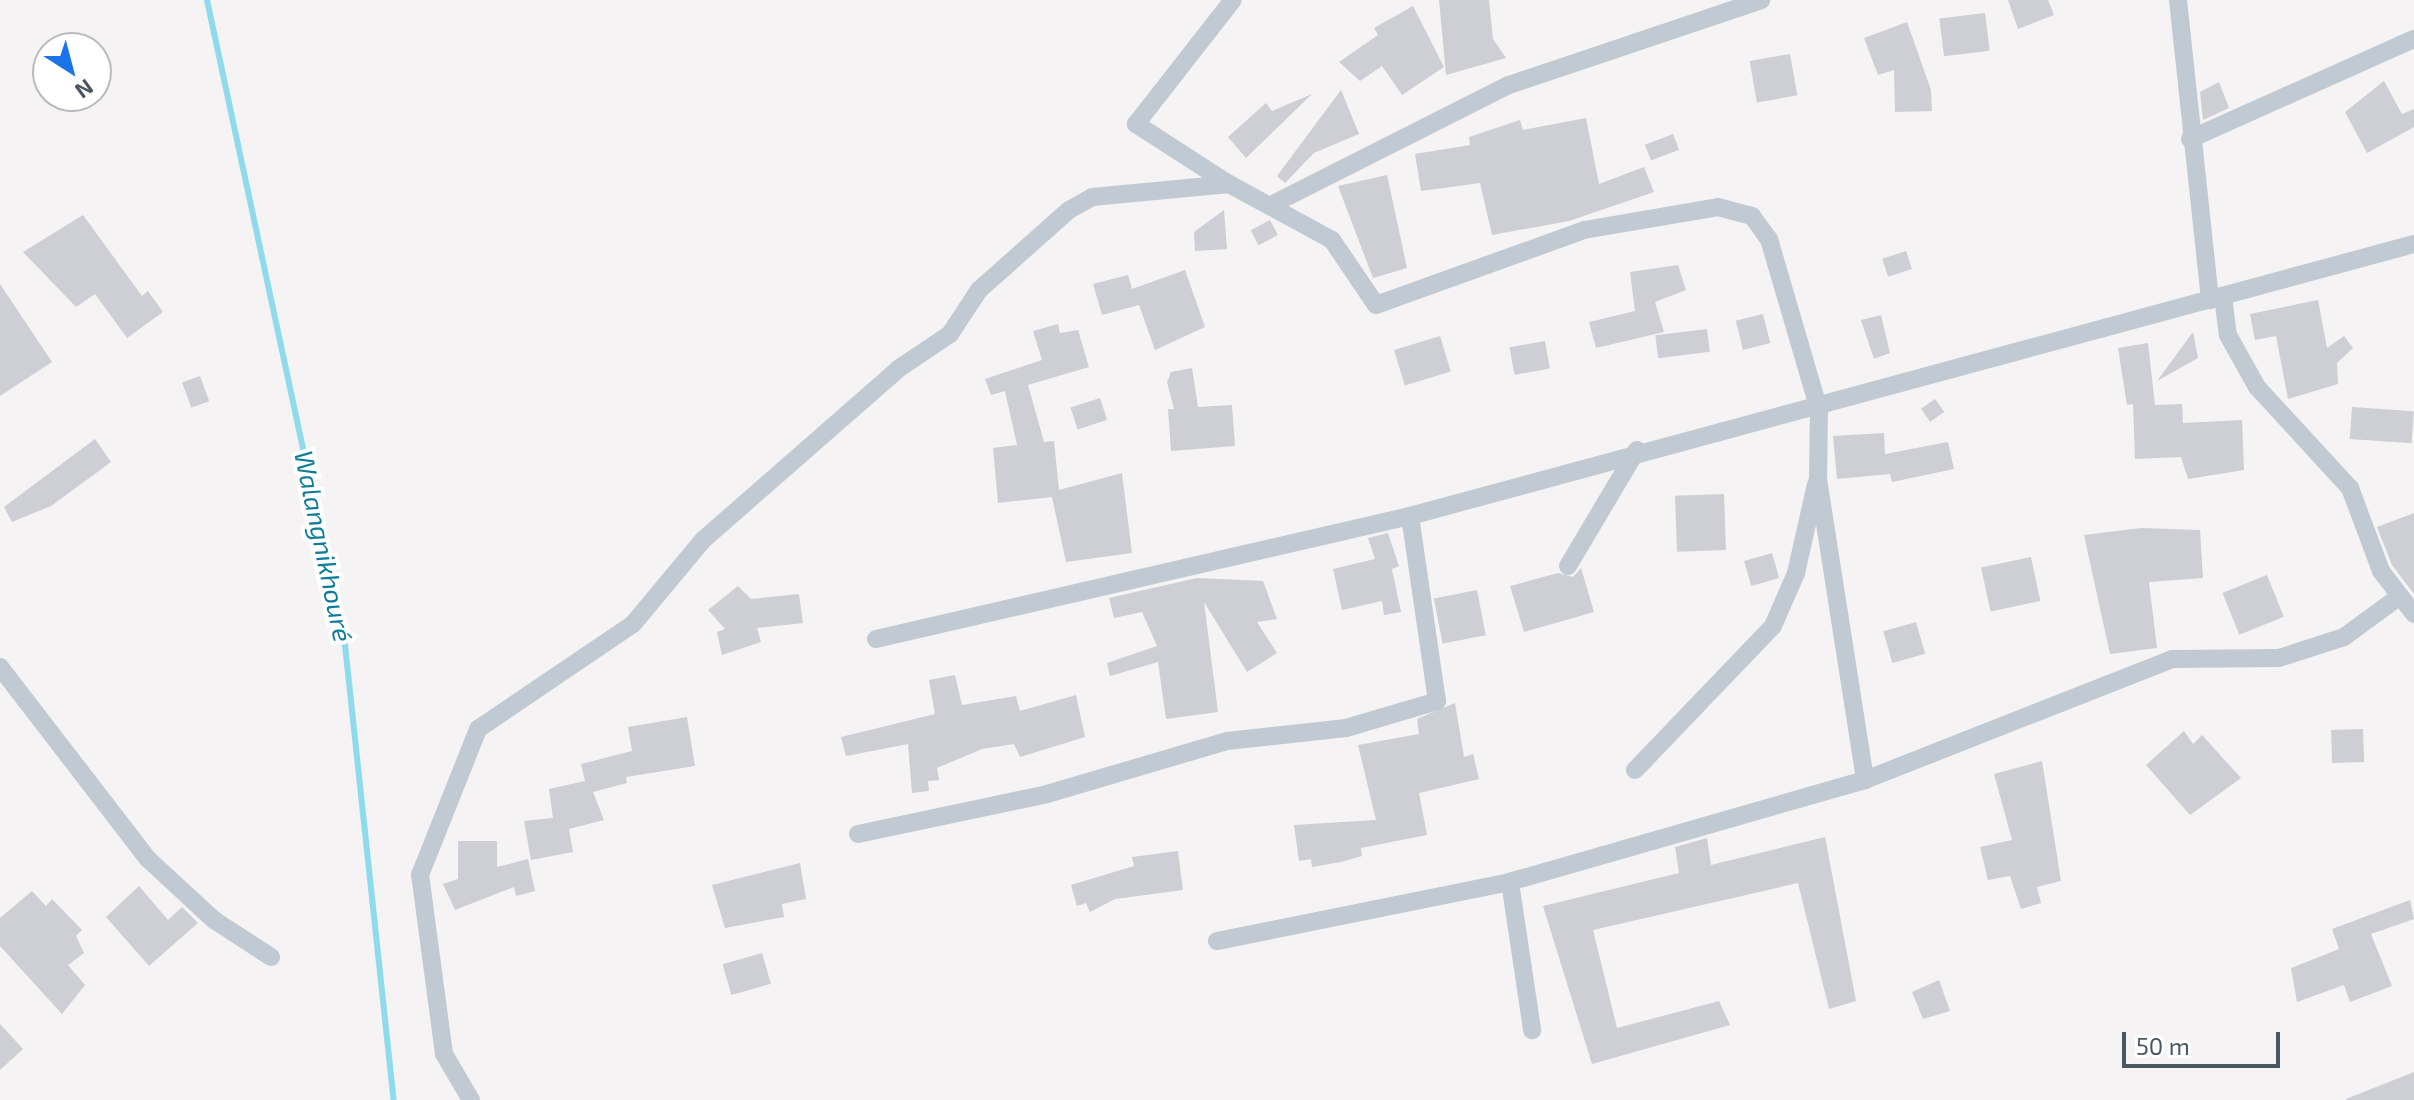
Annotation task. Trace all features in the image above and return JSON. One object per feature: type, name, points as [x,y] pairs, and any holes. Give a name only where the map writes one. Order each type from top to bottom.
[{"type":"street","points":[[1233,0],[1136,124],[1229,184],[1275,203],[1332,240],[1376,305],[1584,230],[1718,207],[1752,216],[1769,239],[1819,410],[1818,479],[1865,780]]},
{"type":"street","points":[[1275,203],[1509,85],[1761,0]]},
{"type":"street","points":[[2178,0],[2190,139],[2217,298],[2228,335],[2257,387],[2350,488],[2381,571],[2414,614]]},
{"type":"street","points":[[2190,139],[2414,39]]},
{"type":"street","points":[[471,1100],[444,1054],[420,875],[478,729],[633,624],[703,540],[898,369],[950,334],[979,290],[1069,210],[1092,197],[1229,184]]},
{"type":"street","points":[[876,639],[1410,516],[1637,450],[1819,410],[2414,244]]},
{"type":"street","points":[[1568,566],[1637,450]]},
{"type":"street","points":[[1635,770],[1773,626],[1796,573],[1818,479]]},
{"type":"street","points":[[858,834],[1047,794],[1227,741],[1346,728],[1437,701],[1410,516]]},
{"type":"street","points":[[1217,941],[1510,882],[1865,780],[2172,659],[2279,658],[2344,637],[2400,596]]},
{"type":"street","points":[[0,667],[148,859],[214,920],[271,957]]},
{"type":"street","points":[[1510,882],[1532,1030]]},
{"type":"building","points":[[1439,0],[1489,0],[1493,39],[1506,58],[1446,75]]},
{"type":"building","points":[[2008,0],[2048,0],[2054,15],[2018,29]]},
{"type":"building","points":[[1413,6],[1444,67],[1402,95],[1382,66],[1360,81],[1339,62],[1378,35],[1374,28]]},
{"type":"building","points":[[1985,13],[1990,51],[1944,56],[1939,19]]},
{"type":"building","points":[[1907,22],[1931,90],[1932,111],[1895,112],[1894,70],[1878,75],[1864,38]]},
{"type":"building","points":[[1790,54],[1797,95],[1757,102],[1750,61]]},
{"type":"building","points":[[2384,81],[2402,114],[2414,109],[2414,127],[2367,153],[2345,112]]},
{"type":"building","points":[[2219,82],[2229,108],[2203,120],[2200,92]]},
{"type":"building","points":[[1341,90],[1359,134],[1314,153],[1285,183],[1277,176]]},
{"type":"building","points":[[1312,94],[1246,158],[1228,137],[1266,103],[1272,111]]},
{"type":"building","points":[[1586,118],[1599,184],[1644,167],[1654,192],[1569,221],[1492,235],[1480,183],[1421,191],[1415,154],[1470,145],[1469,137],[1520,120],[1523,130]]},
{"type":"building","points":[[1673,134],[1679,150],[1651,161],[1645,145]]},
{"type":"building","points":[[1387,175],[1407,268],[1373,278],[1338,186]]},
{"type":"building","points":[[1224,210],[1227,249],[1195,251],[1194,232]]},
{"type":"building","points":[[83,215],[142,296],[148,291],[163,312],[127,338],[95,294],[76,307],[23,252]]},
{"type":"building","points":[[1270,220],[1278,235],[1259,245],[1251,230]]},
{"type":"building","points":[[1906,251],[1912,269],[1888,277],[1882,259]]},
{"type":"building","points":[[1678,265],[1686,290],[1655,302],[1664,332],[1596,348],[1589,322],[1635,311],[1630,272]]},
{"type":"building","points":[[1185,270],[1205,327],[1155,350],[1139,305],[1102,315],[1093,284],[1128,275],[1132,289]]},
{"type":"building","points":[[0,284],[52,362],[0,396]]},
{"type":"building","points":[[2318,300],[2327,348],[2344,336],[2353,348],[2337,363],[2338,384],[2288,399],[2276,336],[2255,340],[2250,314]]},
{"type":"building","points":[[1763,314],[1770,343],[1743,350],[1736,321]]},
{"type":"building","points":[[1881,315],[1890,353],[1874,359],[1861,320]]},
{"type":"building","points":[[1058,324],[1060,333],[1078,330],[1089,367],[1028,385],[1044,442],[1054,441],[1059,490],[1122,473],[1132,553],[1066,562],[1052,497],[998,503],[993,448],[1017,445],[1005,391],[991,395],[985,379],[1042,360],[1033,331]]},
{"type":"building","points":[[1707,329],[1710,352],[1658,358],[1655,335]]},
{"type":"building","points":[[2193,332],[2198,358],[2157,381]]},
{"type":"building","points":[[1440,336],[1451,371],[1405,385],[1394,350]]},
{"type":"building","points":[[1545,341],[1550,369],[1514,375],[1510,347]]},
{"type":"building","points":[[2148,343],[2155,405],[2182,404],[2183,423],[2242,420],[2244,470],[2188,479],[2181,457],[2135,459],[2133,404],[2127,405],[2118,348]]},
{"type":"building","points":[[1192,368],[1198,407],[1232,405],[1235,446],[1171,451],[1168,409],[1174,409],[1167,382],[1171,372]]},
{"type":"building","points":[[200,376],[209,401],[191,408],[182,382]]},
{"type":"building","points":[[1100,398],[1107,420],[1078,429],[1071,408]]},
{"type":"building","points":[[1935,399],[1944,412],[1930,422],[1921,409]]},
{"type":"building","points":[[2352,407],[2414,411],[2412,443],[2350,439]]},
{"type":"building","points":[[1884,433],[1885,454],[1948,442],[1954,469],[1892,482],[1890,474],[1837,479],[1833,436]]},
{"type":"building","points":[[95,439],[111,462],[51,506],[12,522],[4,507]]},
{"type":"building","points":[[1724,494],[1726,550],[1677,552],[1675,496]]},
{"type":"building","points":[[2414,513],[2414,594],[2392,565],[2377,527]]},
{"type":"building","points":[[2141,528],[2200,530],[2203,578],[2149,582],[2157,648],[2110,654],[2084,535]]},
{"type":"building","points":[[1388,533],[1399,566],[1392,569],[1401,612],[1384,615],[1382,601],[1342,610],[1333,569],[1375,559],[1368,538]]},
{"type":"building","points":[[1772,553],[1779,578],[1751,586],[1744,561]]},
{"type":"building","points":[[2031,557],[2040,601],[1990,612],[1981,568]]},
{"type":"building","points":[[1581,568],[1594,612],[1524,632],[1510,586],[1558,573],[1573,577]]},
{"type":"building","points":[[2267,575],[2284,617],[2239,635],[2222,593]]},
{"type":"building","points":[[1197,578],[1263,581],[1277,619],[1257,622],[1277,653],[1247,672],[1204,602],[1218,712],[1166,719],[1158,662],[1110,676],[1107,663],[1157,646],[1142,612],[1114,618],[1109,598]]},
{"type":"building","points":[[738,586],[751,599],[799,594],[803,623],[757,628],[761,642],[722,655],[717,632],[725,629],[708,610]]},
{"type":"building","points":[[1477,590],[1486,635],[1443,644],[1434,598]]},
{"type":"building","points":[[1916,622],[1925,654],[1892,663],[1883,631]]},
{"type":"building","points":[[955,675],[962,705],[1016,696],[1020,711],[1076,695],[1085,737],[1020,757],[1014,744],[982,749],[937,768],[939,780],[928,781],[929,791],[912,793],[908,744],[846,756],[841,737],[935,714],[929,680]]},
{"type":"building","points":[[1455,703],[1464,757],[1473,754],[1479,779],[1419,793],[1427,835],[1361,848],[1362,856],[1341,862],[1312,867],[1311,859],[1299,861],[1294,825],[1376,820],[1358,745],[1419,734],[1417,719]]},
{"type":"building","points":[[687,717],[695,766],[626,777],[627,783],[593,792],[604,820],[569,829],[573,852],[531,860],[524,821],[553,818],[549,789],[585,781],[581,764],[632,751],[628,727]]},
{"type":"building","points":[[2363,729],[2364,762],[2332,763],[2331,730]]},
{"type":"building","points":[[2184,731],[2193,744],[2202,735],[2241,778],[2190,815],[2146,765]]},
{"type":"building","points":[[2042,761],[2061,881],[2037,887],[2041,903],[2021,909],[2010,876],[1988,880],[1980,847],[2012,840],[1994,774]]},
{"type":"building","points":[[1825,837],[1856,1001],[1829,1009],[1798,883],[1593,930],[1617,1028],[1719,1001],[1730,1025],[1592,1064],[1543,906],[1679,873],[1675,847],[1707,838],[1711,865]]},
{"type":"building","points":[[458,841],[497,841],[497,867],[528,859],[535,891],[516,896],[514,887],[455,910],[443,884],[458,879]]},
{"type":"building","points":[[1178,851],[1183,890],[1115,899],[1090,912],[1086,903],[1077,906],[1071,885],[1134,866],[1132,857]]},
{"type":"building","points":[[800,863],[806,899],[782,904],[784,917],[725,928],[712,885]]},
{"type":"building","points":[[139,886],[168,920],[182,907],[198,923],[149,966],[106,917]]},
{"type":"building","points":[[32,891],[46,906],[52,899],[82,930],[76,936],[84,953],[68,965],[85,985],[62,1014],[0,946],[0,918]]},
{"type":"building","points":[[2410,900],[2414,919],[2371,934],[2392,986],[2350,1002],[2344,985],[2297,1002],[2291,968],[2339,949],[2332,929]]},
{"type":"building","points":[[762,953],[771,984],[731,995],[723,964]]},
{"type":"building","points":[[1939,980],[1950,1011],[1923,1019],[1912,992]]},
{"type":"building","points":[[0,1024],[23,1049],[0,1070]]},
{"type":"building","points":[[2414,1072],[2414,1100],[2346,1100],[2346,1099]]},
{"type":"waterway","name":"Walangnikhouré","points":[[207,0],[345,645],[394,1100]]}]
